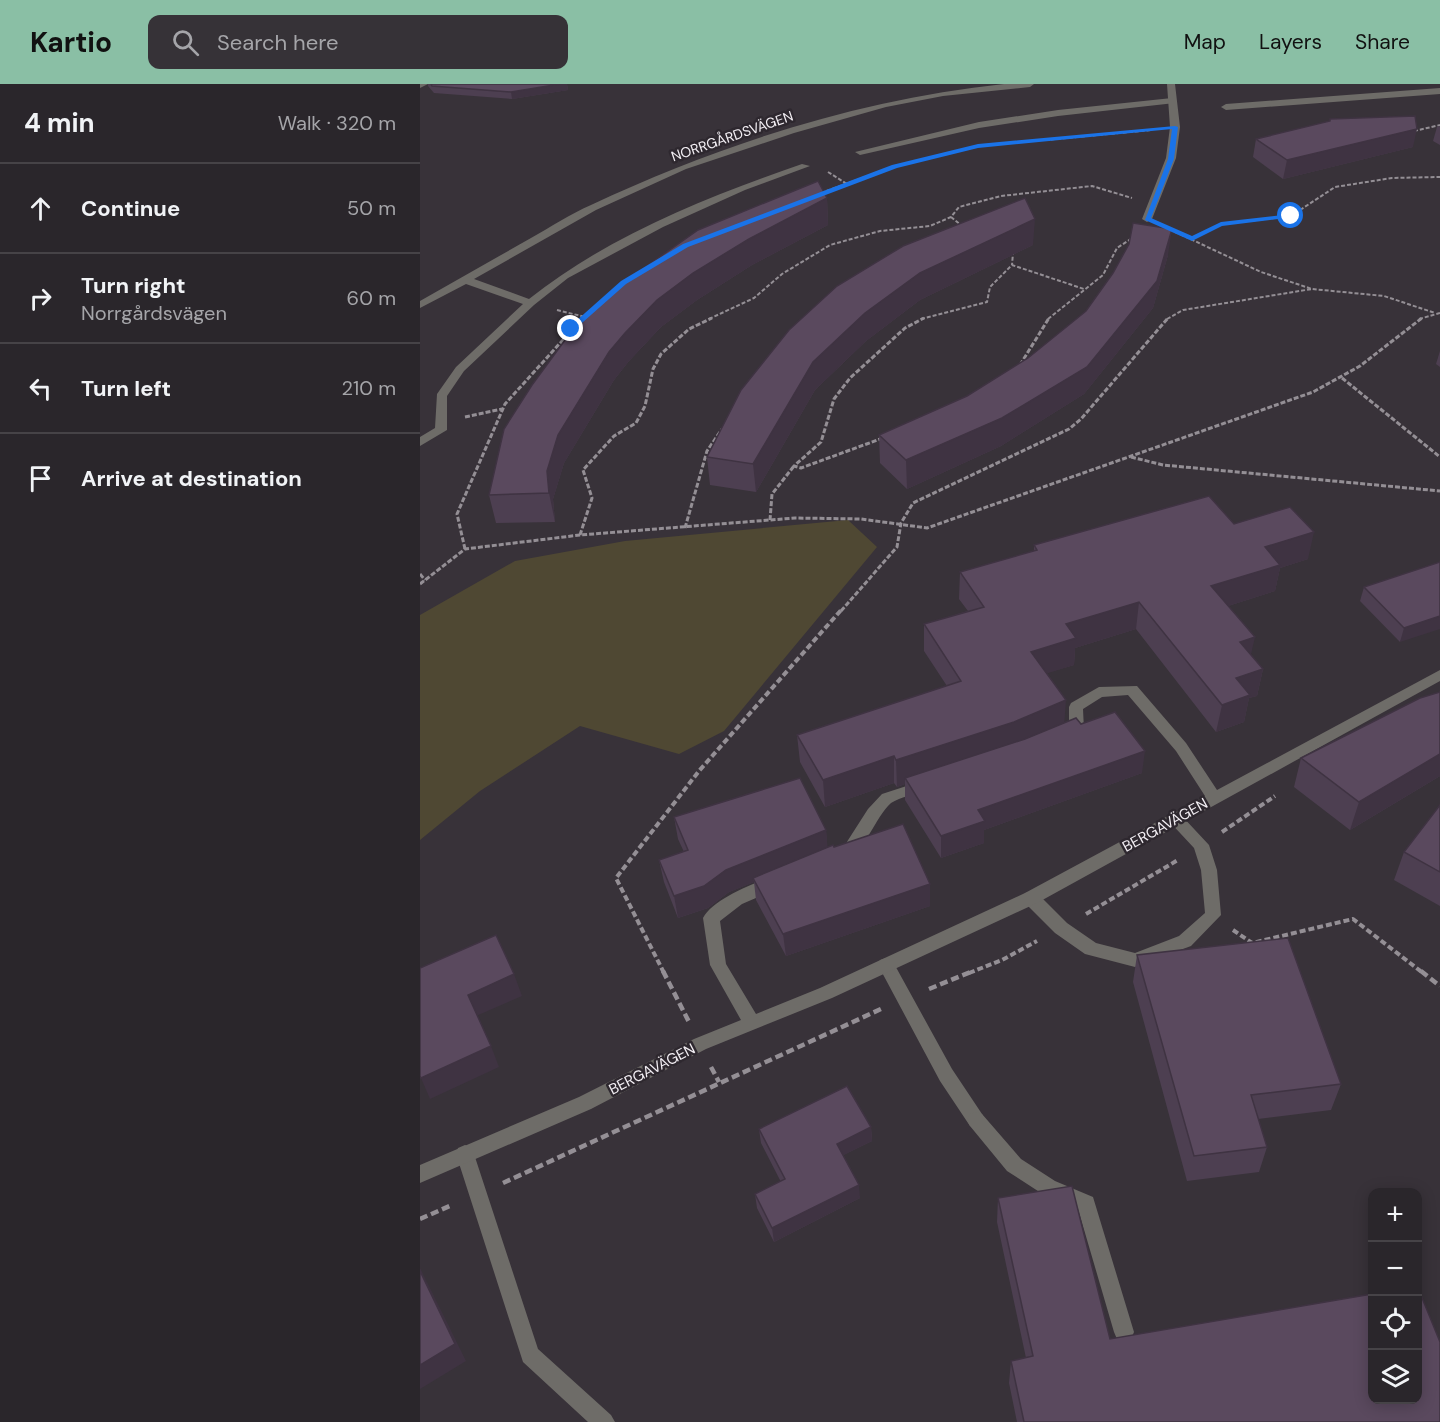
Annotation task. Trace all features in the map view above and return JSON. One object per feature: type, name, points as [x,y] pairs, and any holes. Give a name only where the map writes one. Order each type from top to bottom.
[{"type":"street","name":"NORRGÅRDSVÄGEN","points":[[420,305],[592,208],[683,167],[791,131],[885,105],[943,93],[1030,84]]},
{"type":"street","points":[[1147,219],[1171,159],[1175,127],[1172,84]]},
{"type":"street","points":[[1226,106],[1440,91]]},
{"type":"street","points":[[860,152],[979,124],[1172,101]]},
{"type":"street","points":[[420,442],[441,430],[441,396],[460,369],[530,303],[564,276],[658,225],[742,188],[805,166]]},
{"type":"street","points":[[466,280],[530,303]]},
{"type":"street","name":"BERGAVÄGEN","points":[[420,1174],[585,1104],[700,1044],[886,965],[1031,898],[1440,675]]},
{"type":"street","points":[[1057,738],[1077,730],[1076,707],[1100,692],[1132,690],[1181,747],[1214,798]]},
{"type":"street","points":[[828,861],[849,852],[873,813],[887,798],[941,781]]},
{"type":"street","points":[[1031,898],[1061,928],[1091,950],[1135,960],[1185,941],[1213,915],[1209,870],[1201,845],[1175,819]]},
{"type":"street","points":[[752,1023],[718,965],[711,918],[736,899],[787,877]]},
{"type":"street","points":[[886,965],[946,1075],[976,1120],[1014,1165],[1048,1187],[1086,1203],[1124,1332]]},
{"type":"street","points":[[465,1154],[530,1355],[604,1422]]},
{"type":"path","points":[[1412,132],[1440,125]]},
{"type":"path","points":[[1036,141],[1175,127]]},
{"type":"path","points":[[818,194],[885,170]]},
{"type":"path","points":[[1192,239],[1221,224],[1291,216],[1335,187],[1392,178],[1440,177]]},
{"type":"path","points":[[580,535],[592,498],[583,470],[614,436],[636,423],[645,406],[653,369],[661,354],[689,329],[754,298],[782,274],[830,245],[880,231],[930,226],[951,217],[959,207],[1001,196],[1092,186],[1154,203]]},
{"type":"path","points":[[951,217],[966,230]]},
{"type":"path","points":[[1020,366],[1048,319],[1103,275],[1117,248],[1135,236],[1147,219],[1261,272],[1312,289],[1384,296],[1440,313]]},
{"type":"path","points":[[770,520],[772,494],[794,466],[821,442],[834,399],[871,357],[905,328],[924,318],[987,302],[990,286],[1012,265],[1014,253],[1004,248]]},
{"type":"path","points":[[1012,265],[1084,289]]},
{"type":"path","points":[[465,549],[457,514],[502,409],[571,329],[624,282],[634,276]]},
{"type":"path","points":[[719,1082],[616,878],[699,771],[897,547],[901,523],[913,503],[1069,429],[1081,419],[1168,316],[1183,310],[1312,289]]},
{"type":"path","points":[[420,584],[465,549],[580,535],[795,518],[901,523],[927,528],[1313,392],[1342,378],[1375,356],[1414,320],[1435,313]]},
{"type":"path","points":[[1342,378],[1440,457]]},
{"type":"path","points":[[441,422],[502,409]]},
{"type":"path","points":[[684,528],[707,451],[726,422]]},
{"type":"path","points":[[794,466],[801,468],[889,436]]},
{"type":"path","points":[[1131,457],[1163,465],[1440,491]]},
{"type":"path","points":[[420,574],[425,580]]},
{"type":"path","points":[[420,1219],[840,1026],[1002,960],[1140,884],[1277,795]]},
{"type":"path","points":[[1213,915],[1252,943],[1353,919],[1440,986]]},
{"type":"shaded area","points":[[848,520],[877,547],[724,731],[679,754],[580,726],[480,791],[420,840],[420,615],[515,561],[625,541]]},
{"type":"building","points":[[431,84],[560,84],[511,92],[432,86]]},
{"type":"building","points":[[1415,116],[1417,129],[1287,160],[1256,139],[1330,121],[1330,119]]},
{"type":"building","points":[[818,181],[827,198],[749,239],[693,273],[657,300],[625,333],[609,352],[558,435],[547,471],[549,493],[489,495],[504,429],[532,385],[579,321],[627,280],[698,230]]},
{"type":"building","points":[[1025,198],[1035,219],[920,273],[865,313],[813,362],[753,464],[707,457],[741,390],[789,330],[837,286],[903,246]]},
{"type":"building","points":[[1133,223],[1172,229],[1157,281],[1087,367],[1002,418],[906,460],[879,435],[967,396],[1028,358],[1086,311],[1113,273],[1129,244]]},
{"type":"building","points":[[1209,496],[1234,524],[1290,507],[1314,532],[1265,547],[1280,565],[1211,586],[1255,637],[1240,642],[1263,669],[1236,678],[1250,695],[1222,705],[1139,602],[1066,624],[1076,638],[1031,652],[1066,700],[1014,722],[896,760],[894,756],[823,780],[797,735],[961,681],[924,624],[984,607],[960,572],[1037,550],[1034,545]]},
{"type":"building","points":[[1440,562],[1440,616],[1404,628],[1364,587]]},
{"type":"building","points":[[1440,692],[1440,754],[1359,802],[1301,758],[1420,698]]},
{"type":"building","points":[[1115,712],[1145,751],[978,810],[985,821],[941,836],[905,778],[1025,739],[1076,718],[1081,724]]},
{"type":"building","points":[[800,778],[826,830],[726,870],[704,886],[674,896],[659,860],[688,850],[674,817]]},
{"type":"building","points":[[1440,805],[1440,872],[1404,852]]},
{"type":"building","points":[[903,824],[930,884],[783,934],[753,878],[833,845],[834,847]]},
{"type":"building","points":[[496,935],[514,974],[468,995],[491,1046],[421,1078],[420,968]]},
{"type":"building","points":[[1288,938],[1341,1084],[1251,1095],[1267,1147],[1194,1156],[1137,955]]},
{"type":"building","points":[[847,1086],[871,1127],[837,1144],[859,1185],[772,1228],[755,1194],[785,1179],[759,1129]]},
{"type":"building","points":[[1072,1186],[1110,1339],[1368,1295],[1368,1404],[1422,1404],[1422,1298],[1440,1342],[1440,1422],[1024,1422],[1011,1361],[1033,1356],[998,1198]]},
{"type":"building","points":[[420,1271],[455,1344],[420,1365]]},
{"type":"route","points":[[571,329],[624,282],[686,245],[895,166],[978,146],[1175,127],[1171,159],[1147,219],[1192,239],[1221,224],[1291,216]]}]
